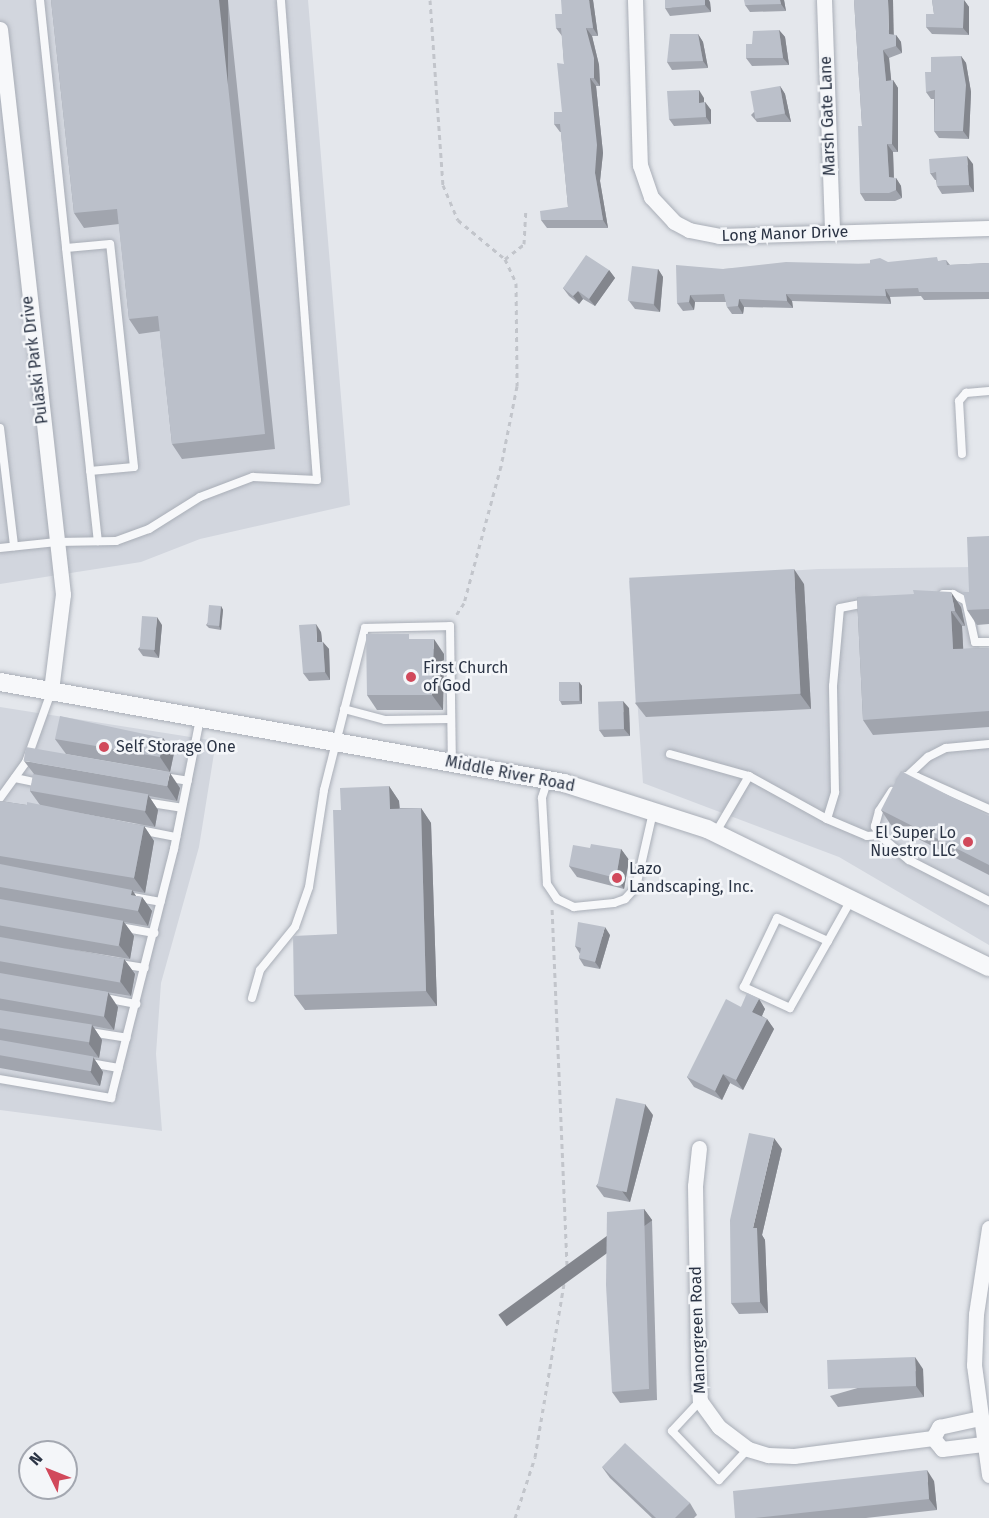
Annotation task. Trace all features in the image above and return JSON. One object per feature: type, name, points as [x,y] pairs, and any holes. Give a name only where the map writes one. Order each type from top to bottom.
[{"type":"street","name":"Long Manor Drive","points":[[635,0],[640,165],[644,182],[661,211],[674,222],[705,235],[989,228]]},
{"type":"street","name":"Marsh Gate Lane","points":[[824,0],[832,233]]},
{"type":"street","name":"Pulaski Park Drive","points":[[0,29],[63,594],[51,690]]},
{"type":"street","name":"Middle River Road","points":[[0,682],[549,779],[653,811],[715,834],[852,898],[989,968]]},
{"type":"street","name":"Manorgreen Road","points":[[699,1148],[694,1252],[700,1401],[719,1427],[748,1449],[794,1456],[933,1438]]},
{"type":"street","points":[[989,1228],[976,1314],[974,1365],[989,1475]]},
{"type":"street","name":"Manorgreen Road","points":[[933,1438],[939,1427],[980,1418]]},
{"type":"street","name":"Manorgreen Road","points":[[933,1438],[942,1449],[983,1444]]},
{"type":"lane","points":[[40,0],[98,542]]},
{"type":"lane","points":[[0,548],[57,542],[116,542],[149,529],[200,496],[253,477],[317,480],[281,0]]},
{"type":"lane","points":[[66,248],[111,244],[134,467],[90,471]]},
{"type":"lane","points":[[962,454],[959,401],[966,393],[989,391]]},
{"type":"lane","points":[[0,428],[14,546]]},
{"type":"lane","points":[[934,594],[953,594],[966,601],[975,642],[989,642]]},
{"type":"lane","points":[[827,819],[835,792],[833,686],[840,608],[872,602]]},
{"type":"lane","points":[[252,998],[260,969],[295,927],[309,887],[336,741],[365,628],[450,626],[452,762]]},
{"type":"lane","points":[[0,798],[30,754],[51,690]]},
{"type":"lane","points":[[344,709],[385,720],[451,719]]},
{"type":"lane","points":[[0,1079],[111,1098],[154,933],[201,717]]},
{"type":"lane","points":[[989,744],[946,748],[928,757],[906,776],[879,812],[875,826],[879,835],[909,860],[989,901]]},
{"type":"lane","points":[[30,754],[41,756]]},
{"type":"lane","points":[[670,754],[750,776],[827,819],[867,836],[879,835]]},
{"type":"lane","points":[[154,775],[188,781]]},
{"type":"lane","points":[[715,834],[750,776]]},
{"type":"lane","points":[[906,776],[917,777],[989,809]]},
{"type":"lane","points":[[15,778],[48,784]]},
{"type":"lane","points":[[549,779],[542,798],[548,884],[551,893],[574,907],[625,899],[641,877],[653,811]]},
{"type":"lane","points":[[138,800],[182,808]]},
{"type":"lane","points":[[0,804],[12,806]]},
{"type":"lane","points":[[129,828],[176,837]]},
{"type":"lane","points":[[127,896],[161,902]]},
{"type":"lane","points":[[828,941],[777,918],[744,987],[790,1008],[828,941],[852,898]]},
{"type":"lane","points":[[106,925],[154,933]]},
{"type":"lane","points":[[112,963],[145,968]]},
{"type":"lane","points":[[91,996],[136,1004]]},
{"type":"lane","points":[[81,1031],[127,1038]]},
{"type":"lane","points":[[76,1060],[119,1068]]},
{"type":"lane","points":[[700,1401],[672,1431],[719,1480],[748,1449]]},
{"type":"path","points":[[430,0],[443,185],[458,220],[505,259],[516,283],[517,386],[501,466],[464,603],[450,626]]},
{"type":"path","points":[[505,259],[524,244],[526,210]]},
{"type":"path","points":[[515,1518],[535,1456],[567,1265],[551,893]]},
{"type":"shaded area","points":[[0,0],[308,0],[350,505],[200,539],[141,562],[0,584]]},
{"type":"shaded area","points":[[974,567],[980,656],[989,656],[989,945],[839,857],[643,783],[629,581],[818,569]]},
{"type":"shaded area","points":[[0,707],[216,741],[199,847],[161,983],[156,1054],[162,1131],[0,1110]]},
{"type":"building","points":[[51,0],[219,0],[265,434],[172,444],[158,316],[129,319],[117,209],[74,213]]},
{"type":"building","points":[[561,0],[589,0],[593,28],[586,28],[594,58],[594,78],[590,78],[597,145],[595,173],[603,220],[541,220],[540,211],[568,207],[560,124],[554,124],[554,112],[562,112],[557,63],[564,64],[561,28],[556,28],[555,14],[562,14]]},
{"type":"building","points":[[665,0],[705,0],[705,5],[665,8]]},
{"type":"building","points":[[744,0],[780,0],[781,4],[745,5]]},
{"type":"building","points":[[854,0],[888,0],[889,34],[896,35],[896,46],[883,50],[886,81],[893,80],[892,144],[887,144],[889,177],[896,178],[896,190],[889,193],[860,193],[858,126],[862,126]]},
{"type":"building","points":[[932,0],[964,0],[963,28],[926,27],[926,14],[934,14]]},
{"type":"building","points":[[779,30],[783,58],[746,58],[746,44],[752,44],[753,31]]},
{"type":"building","points":[[670,34],[698,34],[703,61],[667,62]]},
{"type":"building","points":[[961,56],[966,85],[963,131],[934,131],[935,90],[926,92],[925,72],[931,72],[931,57]]},
{"type":"building","points":[[780,86],[785,114],[755,119],[750,91]]},
{"type":"building","points":[[699,90],[699,103],[705,102],[706,117],[669,119],[667,91]]},
{"type":"building","points":[[967,156],[969,185],[937,186],[936,172],[930,173],[929,159]]},
{"type":"building","points":[[586,255],[609,270],[589,299],[578,291],[573,296],[563,288]]},
{"type":"building","points":[[937,257],[938,261],[946,260],[947,265],[989,263],[989,292],[919,292],[918,288],[885,289],[886,296],[786,294],[787,301],[739,299],[738,306],[727,307],[724,294],[690,295],[689,302],[677,303],[676,265],[723,269],[786,262],[870,264],[870,260],[880,258],[888,262]]},
{"type":"building","points":[[632,266],[658,269],[654,304],[628,301]]},
{"type":"building","points":[[989,536],[989,609],[967,610],[963,592],[969,592],[967,537]]},
{"type":"building","points":[[794,569],[801,694],[636,702],[629,578]]},
{"type":"building","points":[[913,590],[951,592],[955,611],[951,611],[953,649],[989,648],[989,711],[863,720],[857,597],[914,594]]},
{"type":"building","points":[[209,605],[221,606],[219,626],[207,625]]},
{"type":"building","points":[[142,616],[157,617],[155,650],[140,649]]},
{"type":"building","points":[[316,624],[317,642],[323,642],[325,672],[303,673],[299,625]]},
{"type":"building","name":"First Church of God","points":[[366,634],[409,634],[409,639],[434,639],[432,695],[367,695]]},
{"type":"building","points":[[559,682],[579,682],[579,701],[559,701]]},
{"type":"building","points":[[623,701],[624,729],[599,730],[598,702]]},
{"type":"building","points":[[60,716],[163,738],[160,757],[55,739]]},
{"type":"building","points":[[26,747],[170,772],[167,786],[24,761]]},
{"type":"building","points":[[901,771],[989,816],[989,865],[881,810]]},
{"type":"building","points":[[33,774],[148,794],[145,811],[30,791]]},
{"type":"building","points":[[389,786],[390,809],[421,808],[426,991],[294,995],[293,936],[337,934],[333,810],[341,810],[340,788]]},
{"type":"building","points":[[0,801],[27,805],[27,802],[144,826],[134,878],[0,856]]},
{"type":"building","points":[[591,844],[621,849],[616,878],[569,866],[573,845],[590,848]]},
{"type":"building","points":[[0,864],[132,890],[131,895],[142,897],[138,911],[0,887]]},
{"type":"building","points":[[0,899],[123,921],[119,946],[0,925]]},
{"type":"building","points":[[578,922],[605,927],[595,962],[579,958],[581,948],[575,946]]},
{"type":"building","points":[[0,937],[124,959],[120,983],[0,961]]},
{"type":"building","points":[[0,973],[108,992],[104,1017],[0,998]]},
{"type":"building","points":[[747,993],[759,999],[752,1012],[767,1019],[736,1080],[723,1074],[715,1091],[687,1077],[726,999],[741,1007]]},
{"type":"building","points":[[0,1010],[92,1025],[89,1042],[0,1028]]},
{"type":"building","points":[[0,1040],[94,1056],[91,1071],[0,1055]]},
{"type":"building","points":[[616,1098],[645,1104],[627,1192],[597,1186]]},
{"type":"building","points":[[749,1133],[774,1138],[753,1228],[757,1228],[760,1302],[731,1303],[730,1220]]},
{"type":"building","points":[[644,1209],[649,1389],[612,1392],[606,1285],[607,1212]]},
{"type":"building","points":[[915,1357],[916,1386],[828,1389],[827,1360]]},
{"type":"building","points":[[625,1443],[690,1503],[675,1518],[656,1518],[602,1467]]},
{"type":"building","points":[[927,1470],[929,1499],[755,1518],[735,1518],[733,1491]]},
{"type":"place","name":"First Church of God","points":[[411,677]]},
{"type":"place","name":"Self Storage One","points":[[104,747]]},
{"type":"place","name":"El Super Lo Nuestro LLC","points":[[968,842]]},
{"type":"place","name":"Lazo Landscaping, Inc.","points":[[617,878]]}]
